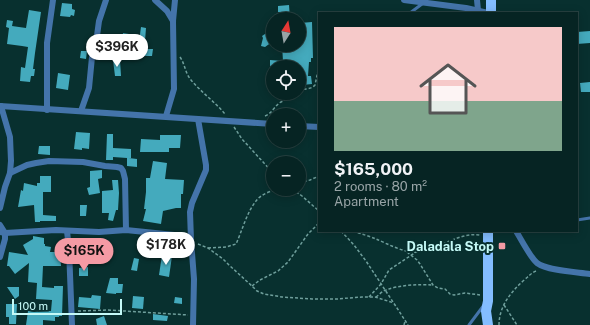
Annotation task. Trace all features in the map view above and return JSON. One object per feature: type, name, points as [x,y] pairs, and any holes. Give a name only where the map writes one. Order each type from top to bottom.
[{"type":"main road","points":[[491,0],[492,12]]},
{"type":"main road","points":[[488,234],[488,298],[486,311],[488,325]]},
{"type":"street","points":[[47,110],[46,43],[53,0]]},
{"type":"street","points":[[81,111],[89,88],[92,57],[96,43],[99,20],[106,0]]},
{"type":"street","points":[[155,0],[167,11],[173,21]]},
{"type":"street","points":[[166,116],[174,89],[173,21],[175,0]]},
{"type":"street","points":[[404,0],[466,8],[485,12]]},
{"type":"street","points":[[478,0],[478,10]]},
{"type":"street","points":[[0,208],[10,173],[11,161],[10,137],[0,106],[266,123]]},
{"type":"street","points":[[193,325],[194,279],[190,212],[192,203],[206,170],[198,119]]},
{"type":"street","points":[[306,126],[318,127]]},
{"type":"street","points":[[10,173],[27,165],[49,161],[83,162],[121,168],[125,179],[126,230]]},
{"type":"street","points":[[0,225],[4,244],[0,257]]},
{"type":"street","points":[[2,232],[56,230],[99,232],[126,230],[184,236],[191,240]]},
{"type":"street","points":[[66,231],[69,249],[70,311],[72,325]]},
{"type":"street","points":[[517,232],[533,258],[538,263],[560,270],[590,274]]},
{"type":"lane","points":[[411,12],[423,2]]},
{"type":"lane","points":[[578,220],[590,218]]},
{"type":"lane","points":[[469,325],[488,298]]},
{"type":"path","points":[[174,47],[191,80],[213,101],[230,121],[242,139],[266,165]]},
{"type":"path","points":[[306,89],[315,85],[318,71]]},
{"type":"path","points":[[258,122],[260,118],[270,114],[281,102],[286,100]]},
{"type":"path","points":[[306,181],[318,176]]},
{"type":"path","points":[[208,248],[226,247],[236,244],[249,212],[256,200],[266,193]]},
{"type":"path","points":[[302,196],[318,210]]},
{"type":"path","points":[[252,286],[278,271],[288,262],[308,234],[318,224]]},
{"type":"path","points":[[341,232],[354,245],[366,261],[408,325]]},
{"type":"path","points":[[356,232],[406,251],[416,252],[424,251],[462,236],[488,234]]},
{"type":"path","points":[[191,240],[208,248],[223,259],[252,286],[264,294],[282,297],[337,299],[376,297],[394,303]]},
{"type":"path","points":[[406,251],[420,264],[433,285]]},
{"type":"path","points":[[368,297],[381,284],[389,270],[416,252]]},
{"type":"path","points":[[500,325],[499,317],[504,305],[513,291],[533,272],[545,266]]},
{"type":"path","points":[[376,297],[385,290],[417,284],[433,285],[438,288],[445,289],[450,294],[454,295],[466,293],[488,298]]},
{"type":"path","points":[[504,305],[517,325]]},
{"type":"path","points":[[70,311],[108,310],[194,315]]},
{"type":"path","points":[[404,325],[405,321]]},
{"type":"building","points":[[62,3],[72,4],[72,9],[75,10],[74,16],[60,16]]},
{"type":"building","points":[[289,5],[290,12],[278,12],[278,6]]},
{"type":"building","points":[[29,10],[41,12],[33,69],[35,69],[34,76],[31,76],[30,82],[20,81],[21,67],[25,68],[28,47],[7,44],[9,28],[6,27],[7,20],[13,21],[12,26],[26,28]]},
{"type":"building","points":[[306,22],[312,22],[313,58],[311,58],[311,62],[309,62],[308,76],[311,76],[312,84],[306,85],[306,60],[283,60],[282,52],[306,52]]},
{"type":"building","points":[[141,27],[146,28],[146,49],[153,49],[152,56],[137,56]]},
{"type":"building","points":[[590,31],[590,43],[578,44],[578,32]]},
{"type":"building","points":[[123,33],[129,34],[128,42],[122,42]]},
{"type":"building","points":[[266,33],[265,47],[261,46],[262,36]]},
{"type":"building","points":[[81,51],[87,51],[86,59],[80,58]]},
{"type":"building","points":[[113,60],[120,60],[121,76],[115,76]]},
{"type":"building","points":[[58,73],[70,75],[68,90],[56,88]]},
{"type":"building","points":[[590,82],[590,92],[581,92],[580,83]]},
{"type":"building","points":[[76,132],[90,133],[89,149],[74,149]]},
{"type":"building","points":[[107,134],[113,134],[113,148],[131,149],[131,158],[129,158],[137,159],[137,167],[127,166],[127,158],[113,157],[113,160],[106,160]]},
{"type":"building","points":[[160,135],[181,135],[180,148],[169,148],[169,152],[140,152],[141,139],[160,140]]},
{"type":"building","points":[[39,146],[50,146],[50,155],[38,154]]},
{"type":"building","points":[[153,161],[167,163],[165,179],[184,180],[183,194],[181,194],[181,208],[163,211],[161,224],[143,221],[146,209],[144,209],[146,178],[150,178]]},
{"type":"building","points":[[102,170],[102,178],[98,179],[100,193],[89,195],[87,188],[90,187],[90,171]]},
{"type":"building","points":[[40,176],[51,176],[51,192],[43,192],[43,215],[56,216],[56,221],[35,222],[34,205],[18,207],[21,190],[23,191],[24,183],[37,186],[37,183],[40,183]]},
{"type":"building","points":[[112,180],[118,180],[119,193],[118,210],[116,210],[113,221],[108,220],[109,213],[102,213],[102,191],[113,190]]},
{"type":"building","points":[[80,205],[87,205],[86,216],[80,216]]},
{"type":"building","points":[[33,236],[44,238],[45,246],[51,247],[50,252],[60,252],[61,266],[43,266],[42,287],[54,288],[54,286],[63,286],[62,316],[55,317],[55,321],[43,320],[43,325],[26,325],[28,311],[51,311],[52,300],[36,299],[37,283],[28,282],[29,263],[15,274],[9,266],[7,266],[9,252],[28,255],[23,245],[33,239]]},
{"type":"building","points":[[162,255],[172,256],[169,277],[159,275]]},
{"type":"building","points":[[134,258],[139,259],[137,271],[131,270]]},
{"type":"building","points":[[88,267],[88,276],[79,276],[79,268]]},
{"type":"building","points":[[110,278],[118,278],[118,284],[123,284],[122,293],[106,293]]},
{"type":"building","points":[[7,287],[19,287],[19,296],[15,299]]},
{"type":"building","points":[[92,295],[101,296],[100,309],[78,307],[79,297],[91,298]]},
{"type":"building","points":[[133,296],[144,297],[143,309],[132,308]]},
{"type":"building","points":[[175,297],[182,298],[182,304],[174,303]]},
{"type":"building","points":[[6,304],[17,304],[16,324],[9,324],[9,317],[6,317]]},
{"type":"building","points":[[153,314],[168,316],[167,321],[153,320]]},
{"type":"building","points":[[104,316],[107,325],[97,325],[96,319]]},
{"type":"place","name":"Daladala Stop","points":[[502,246]]}]
